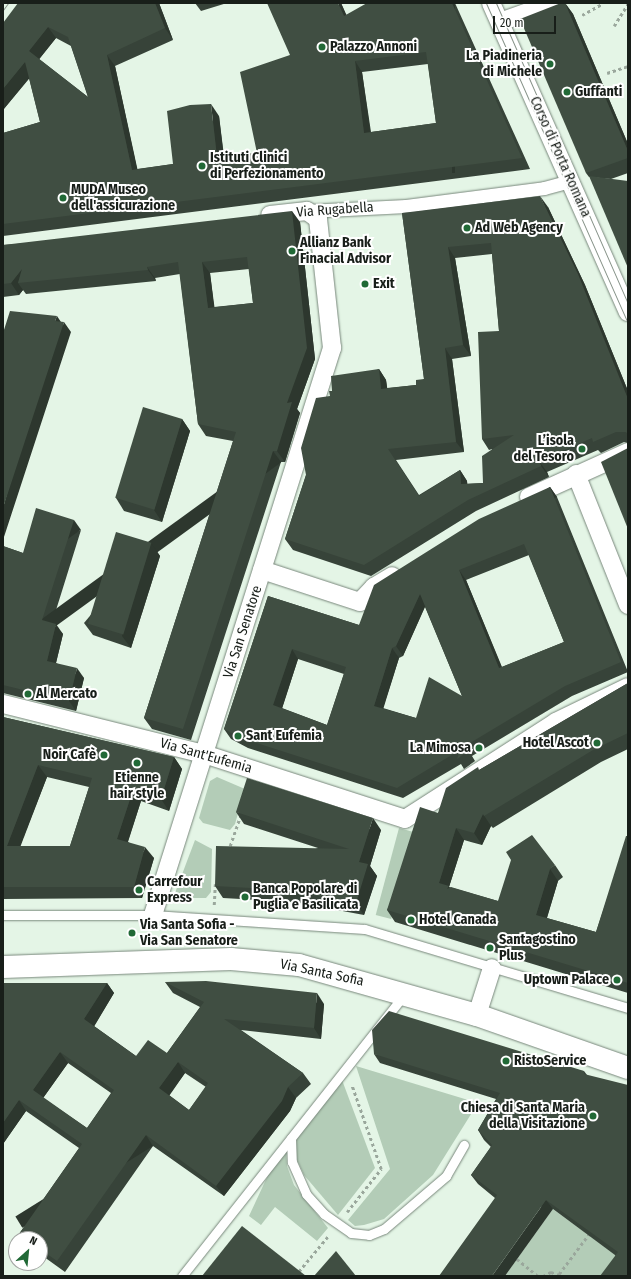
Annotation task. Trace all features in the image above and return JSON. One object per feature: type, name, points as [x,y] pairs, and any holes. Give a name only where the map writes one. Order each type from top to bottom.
[{"type":"street","name":"Corso di Porta Romana","points":[[491,3],[628,312]]},
{"type":"street","points":[[500,22],[553,3]]},
{"type":"street","name":"Via Rugabella","points":[[252,217],[307,211],[406,206],[571,181]]},
{"type":"street","name":"Via San Senatore","points":[[153,914],[332,348],[318,219],[307,211]]},
{"type":"street","points":[[514,504],[576,474],[628,452]]},
{"type":"street","points":[[576,474],[628,605]]},
{"type":"street","points":[[262,570],[360,602],[374,587],[410,565]]},
{"type":"street","name":"Via Sant'Eufemia","points":[[3,704],[204,754],[406,819],[556,722],[628,687]]},
{"type":"street","name":"Via Santa Sofia","points":[[3,967],[231,959],[299,965],[406,993],[477,1015],[628,1068]]},
{"type":"street","points":[[477,1015],[492,968]]},
{"type":"lane","points":[[3,915],[153,914],[365,929],[628,1008]]},
{"type":"lane","points":[[182,1276],[346,1066],[406,993]]},
{"type":"lane","points":[[290,1138],[292,1162],[306,1194],[338,1223],[352,1233],[369,1235],[384,1229],[446,1176],[464,1145]]},
{"type":"path","points":[[582,15],[602,4]]},
{"type":"path","points":[[614,26],[628,4]]},
{"type":"path","points":[[607,73],[628,66]]},
{"type":"path","points":[[224,846],[231,846],[233,842],[243,806]]},
{"type":"path","points":[[214,905],[216,876]]},
{"type":"path","points":[[295,1276],[381,1169],[346,1066]]},
{"type":"path","points":[[543,1276],[551,1272],[560,1275],[588,1234]]},
{"type":"path","points":[[517,1259],[538,1276]]},
{"type":"green space","points":[[217,777],[245,789],[235,824],[230,830],[203,823],[199,818],[210,781]]},
{"type":"green space","points":[[399,828],[414,832],[391,919],[376,915]]},
{"type":"green space","points":[[195,840],[212,849],[211,892],[206,898],[181,898],[175,893]]},
{"type":"green space","points":[[356,1066],[478,1103],[433,1175],[384,1219],[355,1226],[348,1220],[390,1169]]},
{"type":"green space","points":[[342,1080],[375,1168],[338,1215],[304,1175],[296,1158],[296,1139]]},
{"type":"green space","points":[[286,1151],[287,1166],[294,1185],[328,1228],[317,1241],[275,1207],[261,1225],[249,1216],[269,1173]]},
{"type":"green space","points":[[553,1209],[624,1261],[613,1276],[505,1276]]},
{"type":"building","points":[[18,3],[155,3],[165,28],[107,55],[132,170],[173,164],[167,111],[190,105],[211,104],[217,157],[257,153],[240,72],[290,55],[267,3],[338,3],[344,16],[367,3],[452,3],[522,158],[3,224],[3,133],[40,122],[25,62],[3,89],[3,23]],"holes":[[[48,27],[68,37],[88,97],[29,51]],[[426,52],[436,123],[364,133],[355,61]]]},
{"type":"building","points":[[561,3],[565,3],[628,151],[628,158],[586,173],[520,19]]},
{"type":"building","points":[[589,176],[628,181],[628,268]]},
{"type":"building","points":[[540,196],[578,274],[628,399],[628,435],[626,432],[616,432],[593,442],[592,438],[539,461],[541,466],[468,500],[364,565],[285,539],[306,475],[301,448],[316,398],[330,396],[329,391],[332,391],[331,376],[379,369],[381,389],[416,385],[416,380],[424,379],[402,213]],"holes":[[[491,243],[499,331],[478,332],[482,439],[514,435],[482,456],[483,483],[461,484],[460,470],[419,496],[388,449],[456,442],[445,348],[463,345],[448,247]]]},
{"type":"building","points":[[292,211],[307,348],[287,403],[292,402],[277,451],[273,451],[183,729],[144,718],[236,432],[198,424],[178,262],[147,267],[148,270],[18,283],[22,269],[11,283],[3,284],[3,245]],"holes":[[[247,257],[253,303],[208,308],[202,262]]]},
{"type":"building","points":[[10,311],[57,316],[55,321],[64,322],[3,508],[3,333]]},
{"type":"building","points":[[143,407],[182,419],[154,510],[115,498]]},
{"type":"building","points":[[628,448],[628,529],[601,462]]},
{"type":"building","points":[[550,487],[621,662],[565,686],[465,746],[468,751],[457,759],[460,750],[397,788],[241,738],[224,729],[268,596],[359,625],[374,585],[479,519]],"holes":[[[524,544],[564,642],[499,668],[459,570]],[[420,594],[462,696],[429,677],[416,718],[374,706],[392,648],[396,646]],[[292,649],[346,667],[327,725],[273,705]]]},
{"type":"building","points":[[36,508],[74,520],[42,620],[56,624],[47,661],[77,668],[69,701],[3,685],[3,546],[23,553]]},
{"type":"building","points":[[116,532],[151,543],[123,635],[88,624]]},
{"type":"building","points":[[628,683],[628,733],[593,750],[484,816],[483,814],[474,833],[456,828],[439,883],[449,886],[447,889],[451,887],[498,901],[511,860],[506,852],[532,835],[555,865],[550,869],[536,915],[596,932],[626,836],[628,836],[628,983],[387,910],[420,807],[438,813],[446,788],[478,767],[479,770]]},
{"type":"building","points":[[3,717],[174,757],[161,799],[133,790],[117,839],[145,847],[134,887],[3,887]],"holes":[[[38,765],[92,778],[70,846],[7,846]]]},
{"type":"building","points":[[247,778],[373,818],[359,862],[368,864],[356,903],[286,890],[215,886],[216,846],[349,849],[236,812]]},
{"type":"building","points":[[206,981],[317,993],[314,1028],[224,1019],[303,1073],[288,1087],[282,1101],[216,1186],[146,1135],[57,1261],[48,1255],[48,1231],[21,1231],[82,1144],[19,1100],[3,1123],[3,983],[107,983],[84,1019],[136,1056],[148,1040],[167,1053],[204,1002],[165,982]],"holes":[[[60,1052],[114,1090],[87,1128],[33,1090]],[[178,1062],[208,1083],[189,1110],[159,1088]]]},
{"type":"building","points":[[389,1011],[584,1071],[584,1074],[628,1085],[628,1276],[600,1276],[618,1252],[546,1200],[492,1276],[439,1276],[497,1195],[471,1175],[492,1145],[478,1130],[500,1093],[374,1054],[372,1030]]},
{"type":"building","points":[[242,1226],[306,1276],[202,1276]]},
{"type":"building","points":[[336,1251],[356,1276],[314,1276]]},
{"type":"tram line","points":[[3,10],[8,3]]},
{"type":"tram line","points":[[486,3],[628,324]]},
{"type":"tram line","points":[[496,3],[628,303]]},
{"type":"place","name":"Palazzo Annoni","points":[[322,47]]},
{"type":"place","name":"La Piadineria di Michele","points":[[550,64]]},
{"type":"place","name":"Guffanti","points":[[567,92]]},
{"type":"place","name":"Istituti Clinici di Perfezionamento","points":[[202,166]]},
{"type":"place","name":"MUDA Museo dell'assicurazione","points":[[63,198]]},
{"type":"place","name":"Ad Web Agency","points":[[467,228]]},
{"type":"place","name":"Allianz Bank Finacial Advisor","points":[[292,251]]},
{"type":"place","name":"Exit","points":[[365,284]]},
{"type":"place","name":"L’isola del Tesoro","points":[[582,449]]},
{"type":"place","name":"Al Mercato","points":[[28,694]]},
{"type":"place","name":"Sant Eufemia","points":[[238,736]]},
{"type":"place","name":"Hotel Ascot","points":[[597,743]]},
{"type":"place","name":"La Mimosa","points":[[479,748]]},
{"type":"place","name":"Noir Cafè","points":[[104,755]]},
{"type":"place","name":"Etienne hair style","points":[[137,763]]},
{"type":"place","name":"Carrefour Express","points":[[139,890]]},
{"type":"place","name":"Banca Popolare di Puglia e Basilicata","points":[[245,897]]},
{"type":"place","name":"Hotel Canada","points":[[411,920]]},
{"type":"place","name":"Via Santa Sofia - Via San Senatore","points":[[132,933]]},
{"type":"place","name":"Santagostino Plus","points":[[490,948]]},
{"type":"place","name":"Uptown Palace","points":[[617,980]]},
{"type":"place","name":"RistoService","points":[[506,1061]]},
{"type":"place","name":"Chiesa di Santa Maria della Visitazione","points":[[593,1116]]}]
